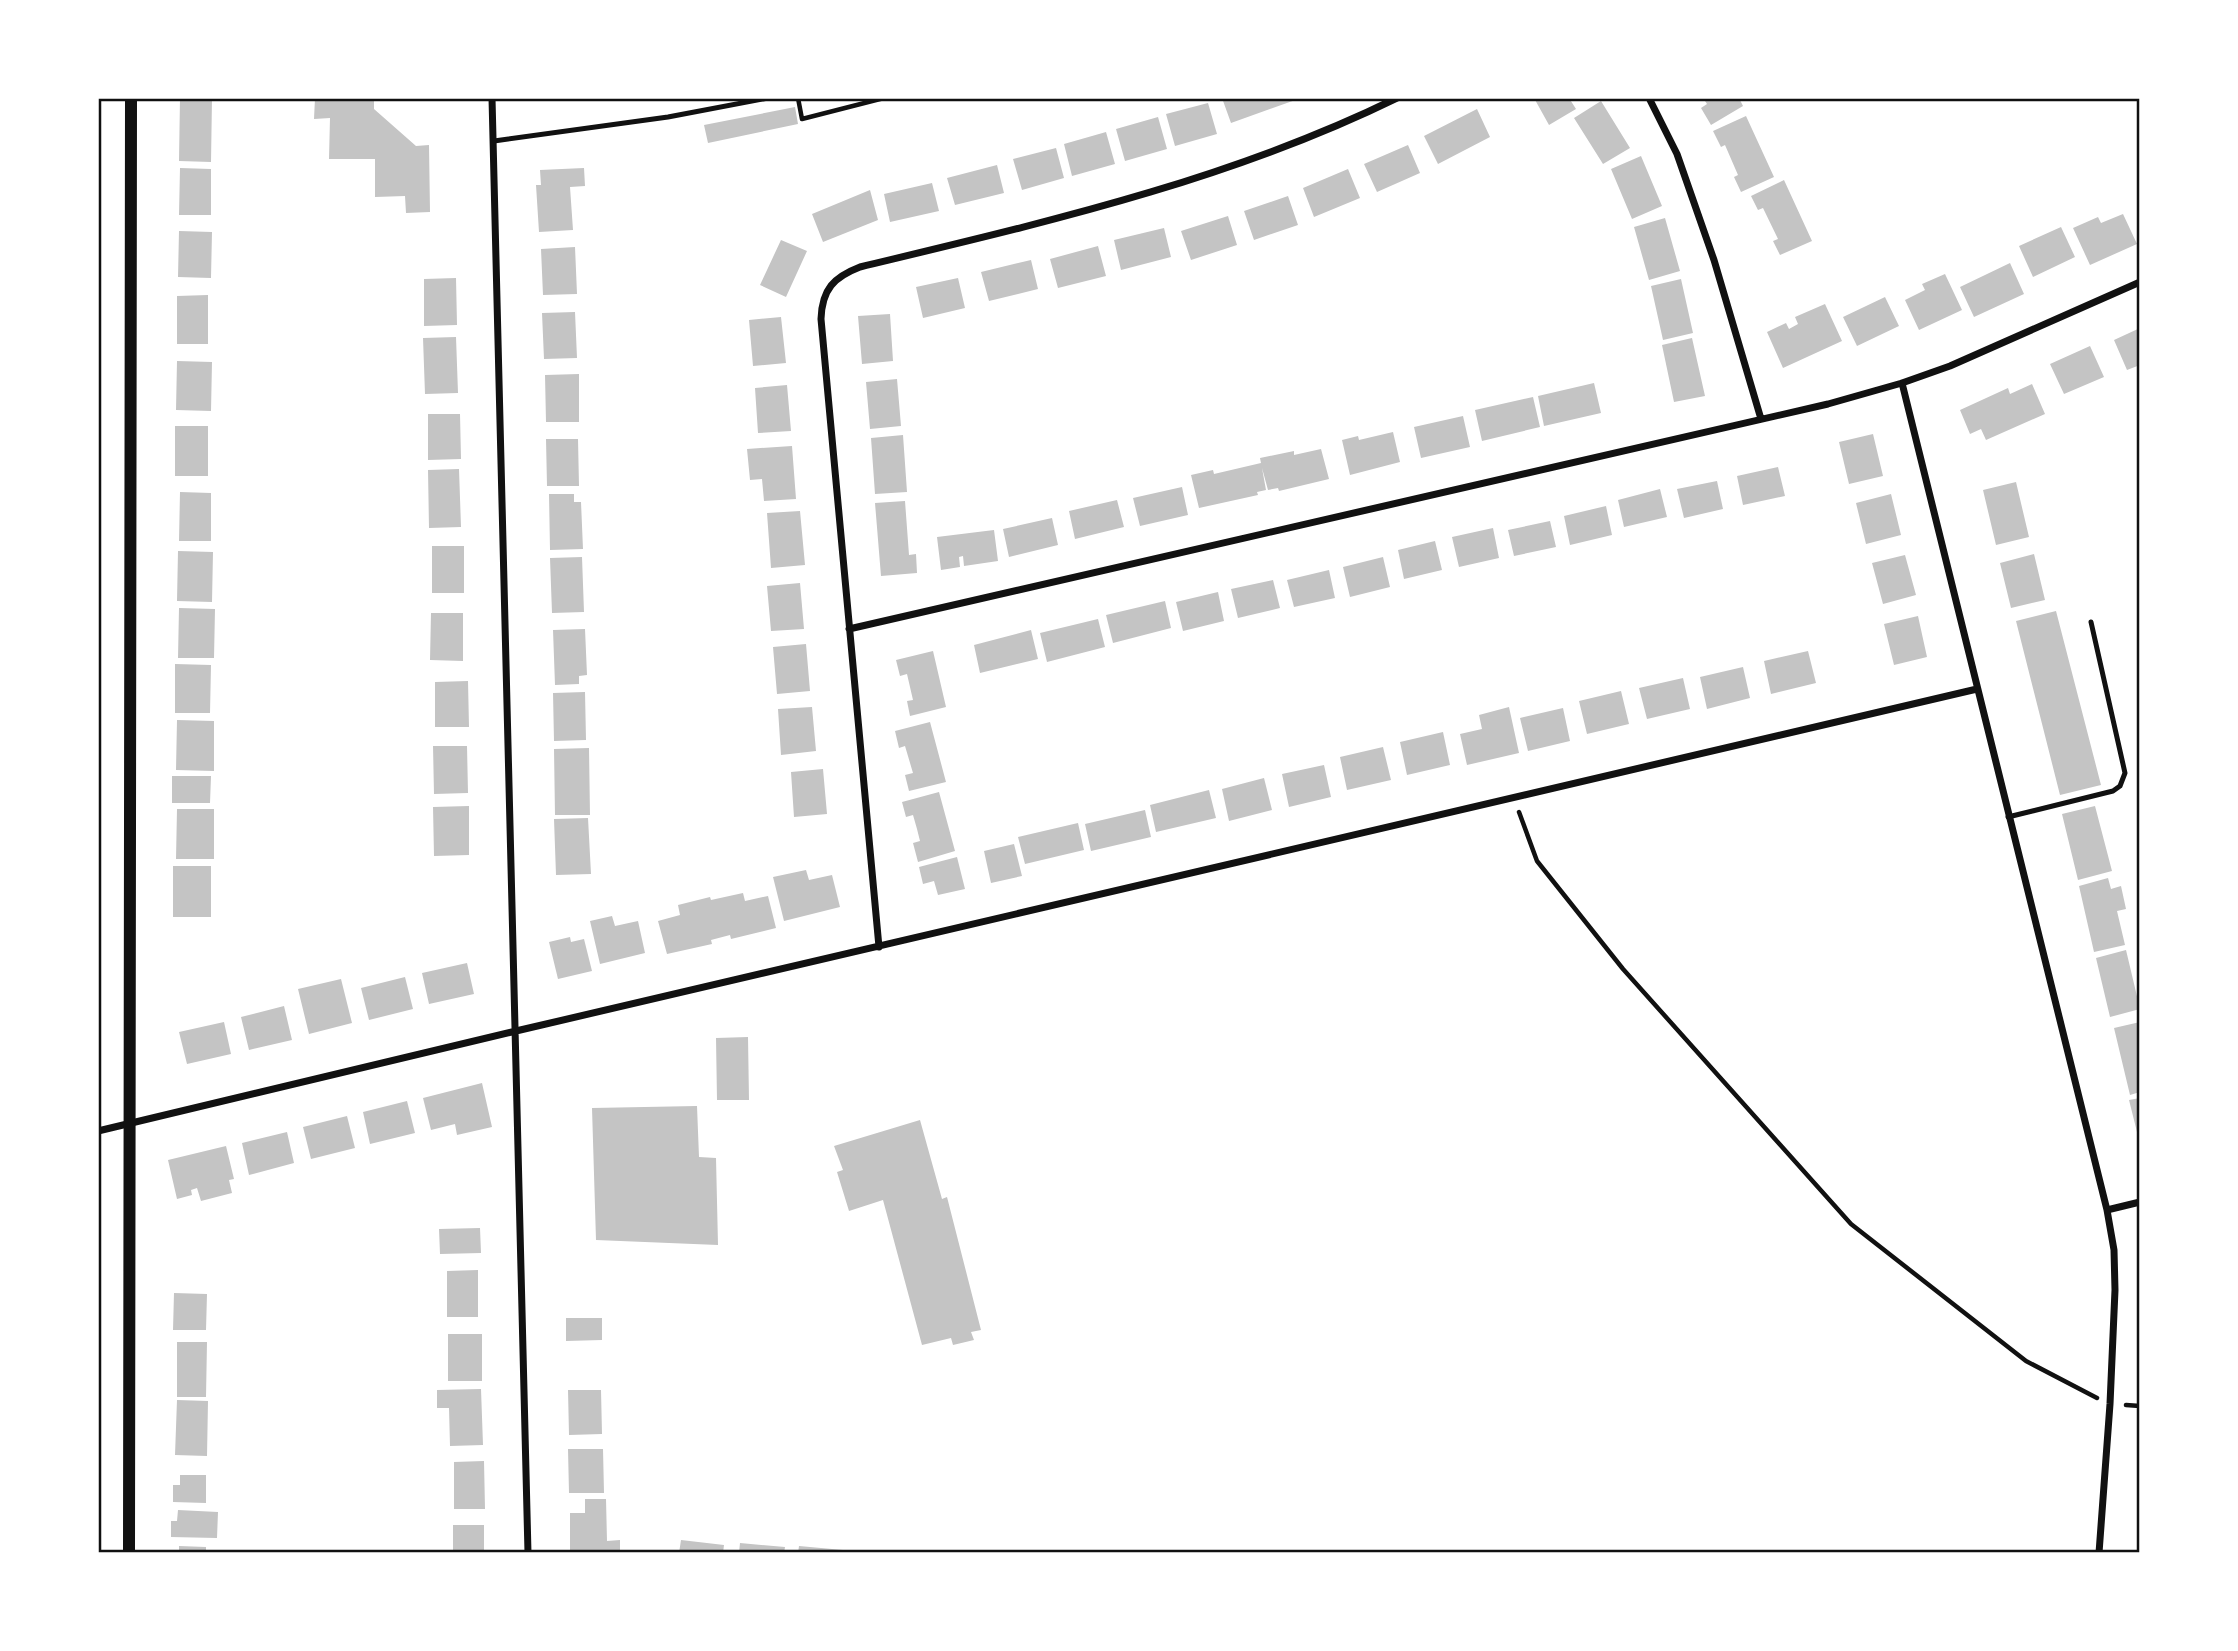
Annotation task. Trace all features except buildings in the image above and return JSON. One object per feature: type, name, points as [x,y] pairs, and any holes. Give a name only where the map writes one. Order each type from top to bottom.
[{"type":"street","points":[[129,1553],[131,98]]},
{"type":"street","points":[[492,98],[528,1553]]},
{"type":"street","points":[[1649,98],[1676,154],[1714,260],[1760,419]]},
{"type":"street","points":[[879,947],[821,318],[824,295],[835,281],[860,267],[1040,224],[1194,178],[1314,135],[1393,99]]},
{"type":"street","points":[[849,629],[1828,404],[1950,366],[2140,282]]},
{"type":"street","points":[[1902,383],[2107,1210],[2115,1269],[2110,1404],[2099,1553]]},
{"type":"street","points":[[98,1131],[1977,690]]},
{"type":"street","points":[[2107,1210],[2140,1202]]},
{"type":"lane","points":[[494,141],[668,117],[768,98]]},
{"type":"lane","points":[[2008,817],[2113,791],[2124,780],[2126,772],[2091,622]]},
{"type":"path","points":[[798,98],[802,119],[884,98]]},
{"type":"path","points":[[1514,798],[1536,861],[1623,969],[1851,1224],[2026,1361],[2110,1404],[2140,1406]]}]
